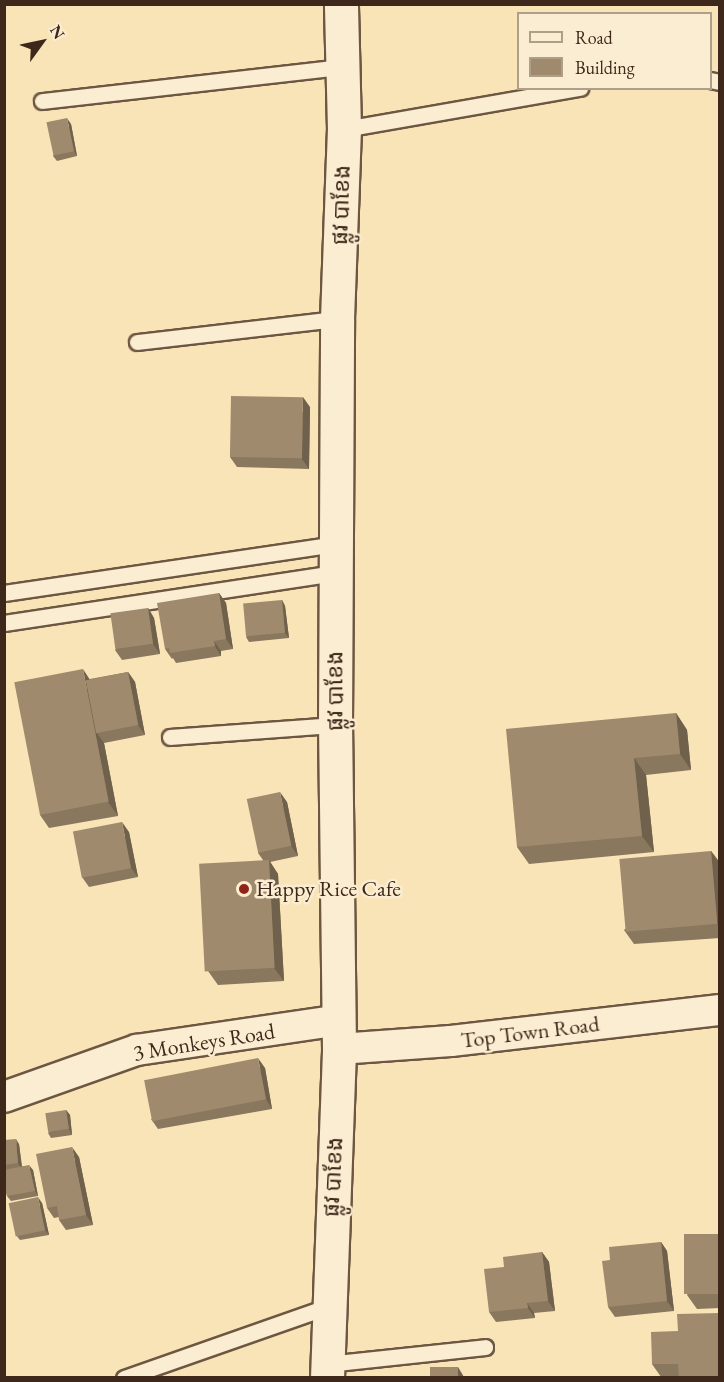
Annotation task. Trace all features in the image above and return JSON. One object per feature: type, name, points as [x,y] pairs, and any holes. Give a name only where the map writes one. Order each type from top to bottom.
[{"type":"street","name":"ផ្លូវ បាខែង","points":[[327,1371],[327,1308],[339,1034],[335,725],[337,319],[344,129],[341,4]]},
{"type":"street","name":"Top Town Road","points":[[339,1034],[451,1041],[720,1010]]},
{"type":"street","name":"3 Monkeys Road","points":[[4,1097],[137,1050],[339,1034]]},
{"type":"lane","points":[[42,101],[341,67]]},
{"type":"lane","points":[[344,129],[568,90]]},
{"type":"lane","points":[[137,342],[337,319]]},
{"type":"lane","points":[[4,593],[336,559]]},
{"type":"lane","points":[[4,623],[336,559]]},
{"type":"lane","points":[[170,737],[335,725]]},
{"type":"lane","points":[[124,1377],[327,1308]]},
{"type":"lane","points":[[327,1371],[485,1347]]},
{"type":"building","points":[[67,118],[74,151],[54,156],[46,122]]},
{"type":"building","points":[[231,396],[303,397],[302,458],[230,457]]},
{"type":"building","points":[[219,593],[226,639],[214,641],[215,646],[170,653],[169,648],[165,649],[157,603]]},
{"type":"building","points":[[282,600],[285,633],[246,636],[243,603]]},
{"type":"building","points":[[148,608],[153,644],[115,649],[110,613]]},
{"type":"building","points":[[83,669],[109,802],[40,815],[14,682]]},
{"type":"building","points":[[128,672],[138,725],[96,733],[86,680]]},
{"type":"building","points":[[676,713],[680,754],[634,758],[642,836],[517,847],[506,729]]},
{"type":"building","points":[[280,792],[291,846],[258,853],[247,799]]},
{"type":"building","points":[[122,822],[131,868],[82,878],[73,832]]},
{"type":"building","points":[[711,851],[717,924],[626,932],[619,859]]},
{"type":"building","points":[[269,860],[275,968],[205,972],[199,864]]},
{"type":"building","points":[[258,1058],[266,1099],[152,1121],[144,1080]]},
{"type":"building","points":[[66,1110],[69,1129],[48,1132],[45,1113]]},
{"type":"building","points":[[16,1139],[18,1163],[4,1165],[4,1140]]},
{"type":"building","points":[[72,1147],[86,1215],[59,1220],[57,1206],[47,1208],[36,1154]]},
{"type":"building","points":[[29,1165],[35,1191],[7,1196],[4,1170]]},
{"type":"building","points":[[38,1197],[45,1230],[16,1236],[9,1203]]},
{"type":"building","points":[[684,1234],[720,1234],[720,1294],[684,1294]]},
{"type":"building","points":[[661,1242],[667,1301],[608,1307],[602,1261],[610,1260],[609,1247]]},
{"type":"building","points":[[542,1252],[548,1301],[527,1303],[528,1308],[489,1312],[484,1269],[504,1267],[503,1257]]},
{"type":"building","points":[[720,1313],[720,1377],[679,1377],[678,1364],[652,1364],[651,1332],[678,1331],[677,1314]]},
{"type":"building","points":[[430,1367],[458,1367],[458,1377],[430,1377]]},
{"type":"place","name":"Happy Rice Cafe","points":[[244,889]]}]
